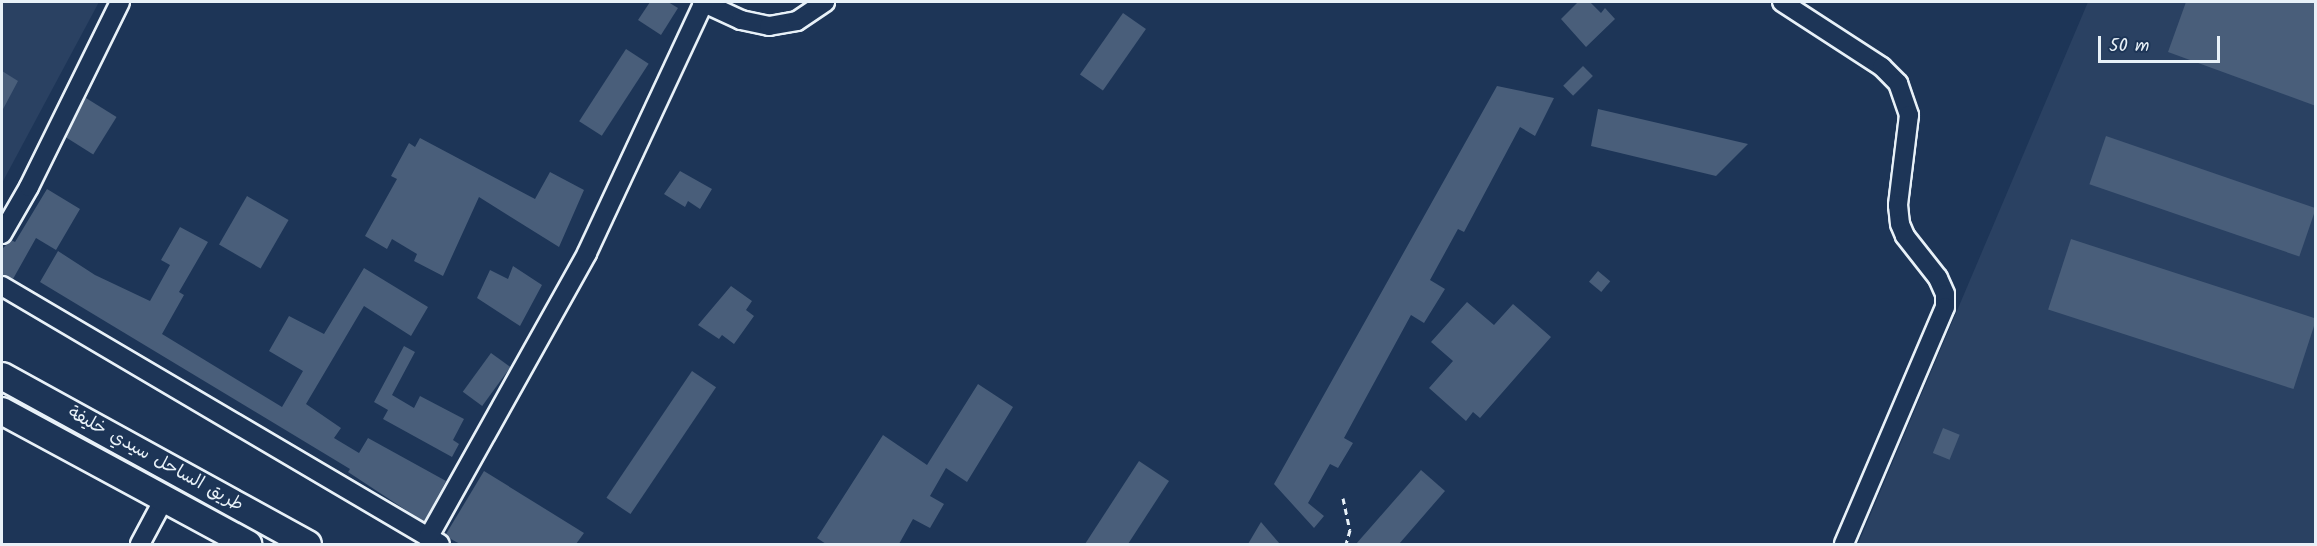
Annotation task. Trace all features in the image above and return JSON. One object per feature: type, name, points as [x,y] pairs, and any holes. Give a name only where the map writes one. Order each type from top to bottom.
[{"type":"highway","name":"طريق الساحل سيدي خليفة","points":[[2,376],[308,544]]},
{"type":"highway","points":[[2,411],[248,544]]},
{"type":"street","points":[[2,234],[29,187],[120,2]]},
{"type":"street","points":[[2,286],[434,541],[587,253],[706,2],[769,26],[796,21],[825,2]]},
{"type":"street","points":[[1782,2],[1882,67],[1898,83],[1908,115],[1898,205],[1900,224],[1905,236],[1938,278],[1945,294],[1945,307],[1844,544]]},
{"type":"street","points":[[140,544],[164,499]]},
{"type":"path","points":[[1343,498],[1350,530],[1346,544]]},
{"type":"shaded area","points":[[2,2],[99,2],[2,183]]},
{"type":"shaded area","points":[[2088,2],[2315,2],[2315,544],[1858,544]]},
{"type":"building","points":[[650,2],[668,2],[678,8],[661,35],[638,20]]},
{"type":"building","points":[[1578,2],[1590,2],[1601,13],[1605,8],[1615,19],[1586,47],[1561,19]]},
{"type":"building","points":[[2186,2],[2316,2],[2316,106],[2168,52]]},
{"type":"building","points":[[1123,13],[1146,29],[1103,90],[1080,74]]},
{"type":"building","points":[[626,49],[649,64],[602,136],[579,121]]},
{"type":"building","points":[[1583,66],[1593,76],[1573,96],[1563,86]]},
{"type":"building","points":[[2,71],[18,81],[2,111]]},
{"type":"building","points":[[1497,86],[1554,98],[1535,136],[1520,127],[1464,232],[1458,229],[1430,280],[1445,289],[1424,323],[1411,315],[1344,438],[1353,443],[1338,468],[1330,464],[1308,503],[1324,516],[1314,528],[1274,484]]},
{"type":"building","points":[[86,98],[117,117],[93,154],[63,135]]},
{"type":"building","points":[[1598,109],[1748,144],[1716,176],[1591,146]]},
{"type":"building","points":[[2106,136],[2316,208],[2299,256],[2089,184]]},
{"type":"building","points":[[420,138],[535,199],[550,172],[584,190],[559,247],[479,197],[443,276],[414,261],[417,254],[392,239],[387,249],[365,236],[397,179],[391,176],[409,143],[415,147]]},
{"type":"building","points":[[680,171],[712,189],[700,209],[688,201],[685,207],[664,194]]},
{"type":"building","points":[[47,189],[80,209],[56,250],[36,238],[13,279],[2,275],[2,249],[11,240],[15,242]]},
{"type":"building","points":[[247,196],[289,220],[261,268],[219,244]]},
{"type":"building","points":[[180,227],[208,242],[179,292],[184,295],[162,334],[282,407],[303,371],[269,351],[289,316],[324,334],[364,268],[428,307],[411,336],[364,306],[306,404],[341,428],[334,438],[359,453],[368,438],[446,481],[424,522],[348,472],[350,469],[40,282],[58,251],[95,275],[150,301],[170,265],[161,260]]},
{"type":"building","points":[[2071,239],[2316,319],[2294,389],[2048,309]]},
{"type":"building","points":[[513,266],[542,285],[520,326],[477,298],[490,270],[508,279]]},
{"type":"building","points":[[1598,271],[1610,281],[1601,292],[1589,282]]},
{"type":"building","points":[[731,286],[752,301],[746,310],[754,316],[734,344],[722,335],[719,339],[698,325]]},
{"type":"building","points":[[1467,302],[1494,325],[1513,304],[1551,337],[1480,418],[1473,412],[1466,421],[1429,388],[1453,361],[1431,342]]},
{"type":"building","points":[[404,346],[415,352],[392,395],[414,408],[420,396],[464,419],[453,440],[459,444],[452,457],[383,419],[388,410],[374,402]]},
{"type":"building","points":[[491,353],[510,367],[482,406],[463,392]]},
{"type":"building","points":[[692,371],[716,387],[630,514],[606,498]]},
{"type":"building","points":[[978,384],[1013,407],[967,482],[946,468],[930,496],[944,504],[930,528],[913,519],[899,544],[826,544],[817,538],[883,435],[927,465]]},
{"type":"building","points":[[1943,428],[1960,435],[1950,460],[1933,453]]},
{"type":"building","points":[[1139,461],[1169,481],[1128,544],[1085,544]]},
{"type":"building","points":[[1421,470],[1445,491],[1399,544],[1356,544]]},
{"type":"building","points":[[484,471],[584,533],[576,544],[460,544],[449,538],[446,534]]},
{"type":"building","points":[[1261,522],[1280,544],[1248,544]]}]
